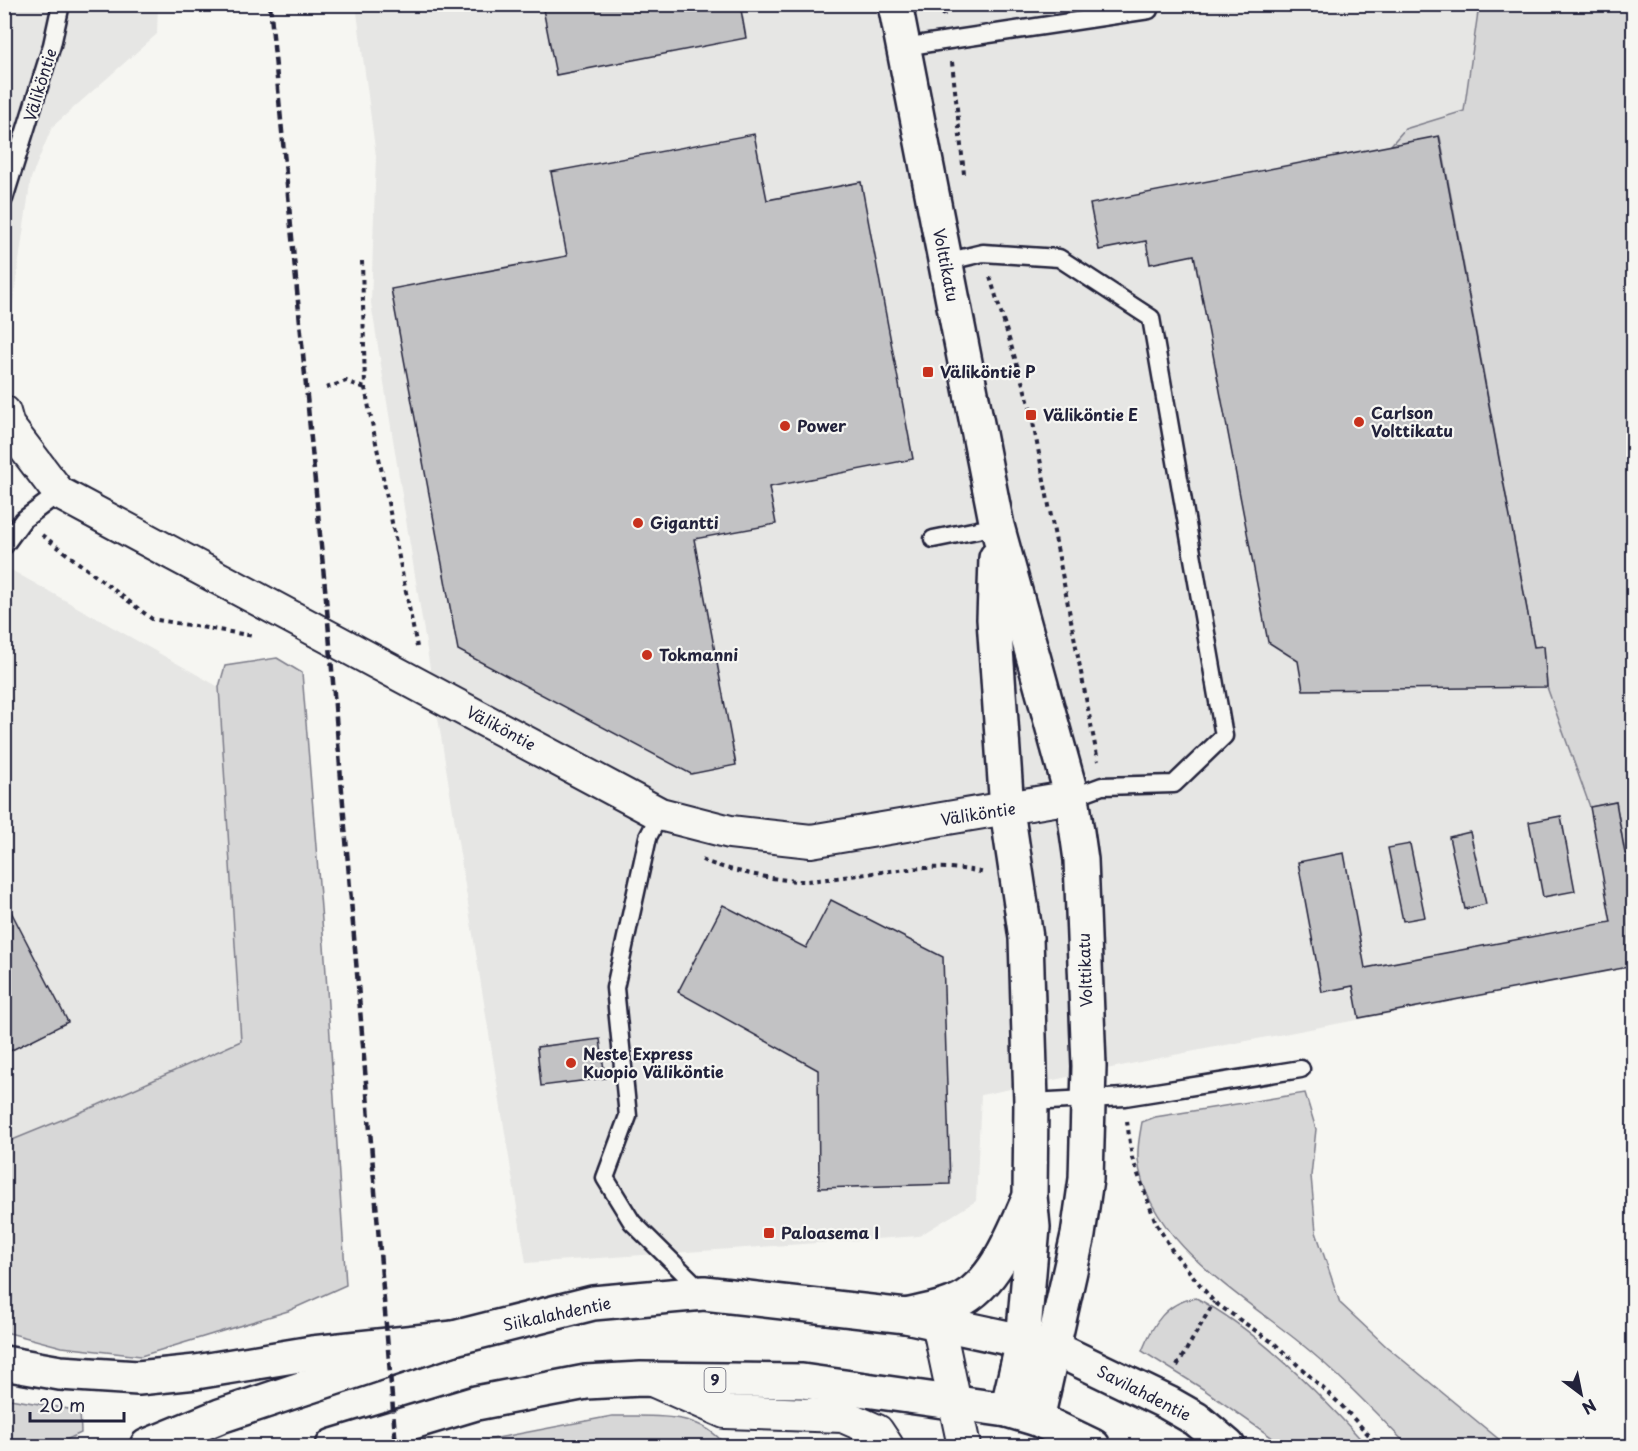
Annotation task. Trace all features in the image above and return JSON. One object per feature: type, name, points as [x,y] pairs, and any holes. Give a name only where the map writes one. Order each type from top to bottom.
[{"type":"main road","name":"Volttikatu","points":[[895,4],[997,526],[1072,797],[1081,860],[1089,1100],[1086,1179],[1078,1235],[1039,1345],[1007,1410]]},
{"type":"main road","name":"Volttikatu","points":[[997,526],[994,620],[1007,810],[1014,871],[1026,938],[1032,1102],[1030,1196],[1039,1345],[1038,1419]]},
{"type":"main road","name":"Volttikatu","points":[[906,1316],[954,1304],[984,1284],[1012,1236],[1030,1196]]},
{"type":"main road","name":"Siikalahdentie","points":[[147,1446],[220,1416],[454,1338],[592,1303],[704,1293],[906,1316],[1039,1345]]},
{"type":"main road","points":[[4,1363],[60,1373],[138,1378],[196,1372],[312,1353],[454,1338]]},
{"type":"main road","name":"Savilahdentie","points":[[1039,1345],[1168,1403],[1196,1419],[1228,1446]]},
{"type":"main road","name":"9","points":[[333,1446],[476,1403],[586,1382],[649,1379],[802,1381],[1007,1410]]},
{"type":"main road","points":[[1007,1410],[1038,1419],[1093,1446]]},
{"type":"street","name":"Väliköntie","points":[[4,412],[8,426],[59,493],[660,814],[730,832],[811,841],[1007,810],[1072,797]]},
{"type":"street","points":[[938,1323],[964,1446]]},
{"type":"street","points":[[649,1379],[725,1412],[843,1416],[877,1431],[887,1446]]},
{"type":"lane","name":"Väliköntie","points":[[4,199],[52,45],[61,4]]},
{"type":"lane","points":[[903,47],[1149,10],[1148,4]]},
{"type":"lane","points":[[945,262],[983,253],[1059,258],[1151,318],[1224,736],[1174,784],[1102,786],[1072,797]]},
{"type":"lane","points":[[4,546],[23,520],[59,493]]},
{"type":"lane","points":[[933,539],[997,526]]},
{"type":"lane","points":[[660,814],[648,837],[615,988],[628,1116],[605,1178],[632,1222],[704,1293]]},
{"type":"lane","points":[[1032,1102],[1125,1097],[1301,1069]]},
{"type":"path","points":[[362,261],[365,388],[424,686]]},
{"type":"path","points":[[326,388],[346,381],[365,388]]},
{"type":"path","points":[[1177,1366],[1214,1302],[1275,1344],[1340,1404],[1379,1446]]},
{"type":"shaded area","points":[[5,5],[158,5],[157,34],[52,127],[31,178],[10,323],[5,323]]},
{"type":"shaded area","points":[[356,5],[1484,5],[1633,803],[1633,967],[1174,1055],[981,1095],[976,1201],[919,1236],[526,1263],[371,303],[376,156]]},
{"type":"shaded area","points":[[1479,5],[1633,5],[1633,853],[1625,854],[1616,802],[1590,807],[1547,687],[1544,646],[1534,647],[1440,137],[1391,145],[1405,129],[1464,111]]},
{"type":"shaded area","points":[[4,566],[219,687],[241,1041],[5,1228]]},
{"type":"shaded area","points":[[277,658],[302,673],[325,958],[346,1285],[288,1311],[141,1356],[62,1347],[5,1332],[5,1143],[98,1105],[241,1041],[219,687],[225,666]]},
{"type":"shaded area","points":[[1305,1093],[1316,1129],[1311,1176],[1316,1232],[1340,1303],[1387,1347],[1507,1446],[1408,1446],[1328,1366],[1200,1263],[1177,1240],[1158,1215],[1145,1188],[1138,1159],[1142,1122],[1155,1117]]},
{"type":"shaded area","points":[[1196,1298],[1218,1311],[1264,1345],[1330,1406],[1367,1446],[1284,1446],[1203,1389],[1142,1351],[1156,1323],[1169,1309],[1176,1304]]},
{"type":"shaded area","points":[[4,1398],[80,1411],[81,1433],[53,1446],[5,1446]]},
{"type":"shaded area","points":[[612,1416],[659,1416],[689,1421],[715,1434],[726,1446],[455,1446]]},
{"type":"building","points":[[542,4],[740,4],[746,38],[556,75]]},
{"type":"building","points":[[754,134],[767,200],[861,182],[913,459],[769,487],[776,524],[694,539],[736,765],[691,774],[458,650],[391,289],[567,256],[551,172]]},
{"type":"building","name":"Carlson Volttikatu","points":[[1439,136],[1534,647],[1544,646],[1547,687],[1303,690],[1298,661],[1268,642],[1194,255],[1150,264],[1146,241],[1099,250],[1090,204]]},
{"type":"building","points":[[1616,802],[1625,854],[1634,853],[1634,966],[1359,1018],[1353,986],[1322,992],[1298,862],[1344,853],[1365,968],[1611,922],[1590,807]]},
{"type":"building","points":[[1561,816],[1575,891],[1543,897],[1529,822]]},
{"type":"building","points":[[1470,832],[1486,904],[1465,909],[1449,837]]},
{"type":"building","points":[[1410,844],[1425,917],[1403,921],[1388,848]]},
{"type":"building","points":[[4,898],[68,1022],[4,1054]]},
{"type":"building","points":[[831,900],[943,957],[950,1184],[819,1188],[818,1070],[678,992],[723,905],[806,948]]},
{"type":"building","name":"Neste Express Kuopio Väliköntie","points":[[600,1039],[605,1078],[541,1086],[537,1047]]},
{"type":"railway","points":[[270,4],[327,609],[396,1446]]},
{"type":"place","name":"Väliköntie P","points":[[928,372]]},
{"type":"place","name":"Väliköntie E","points":[[1031,415]]},
{"type":"place","name":"Carlson Volttikatu","points":[[1359,422]]},
{"type":"place","name":"Power","points":[[785,426]]},
{"type":"place","name":"Gigantti","points":[[638,523]]},
{"type":"place","name":"Tokmanni","points":[[647,655]]},
{"type":"place","name":"Neste Express Kuopio Väliköntie","points":[[571,1063]]},
{"type":"place","name":"Paloasema I","points":[[769,1233]]}]
